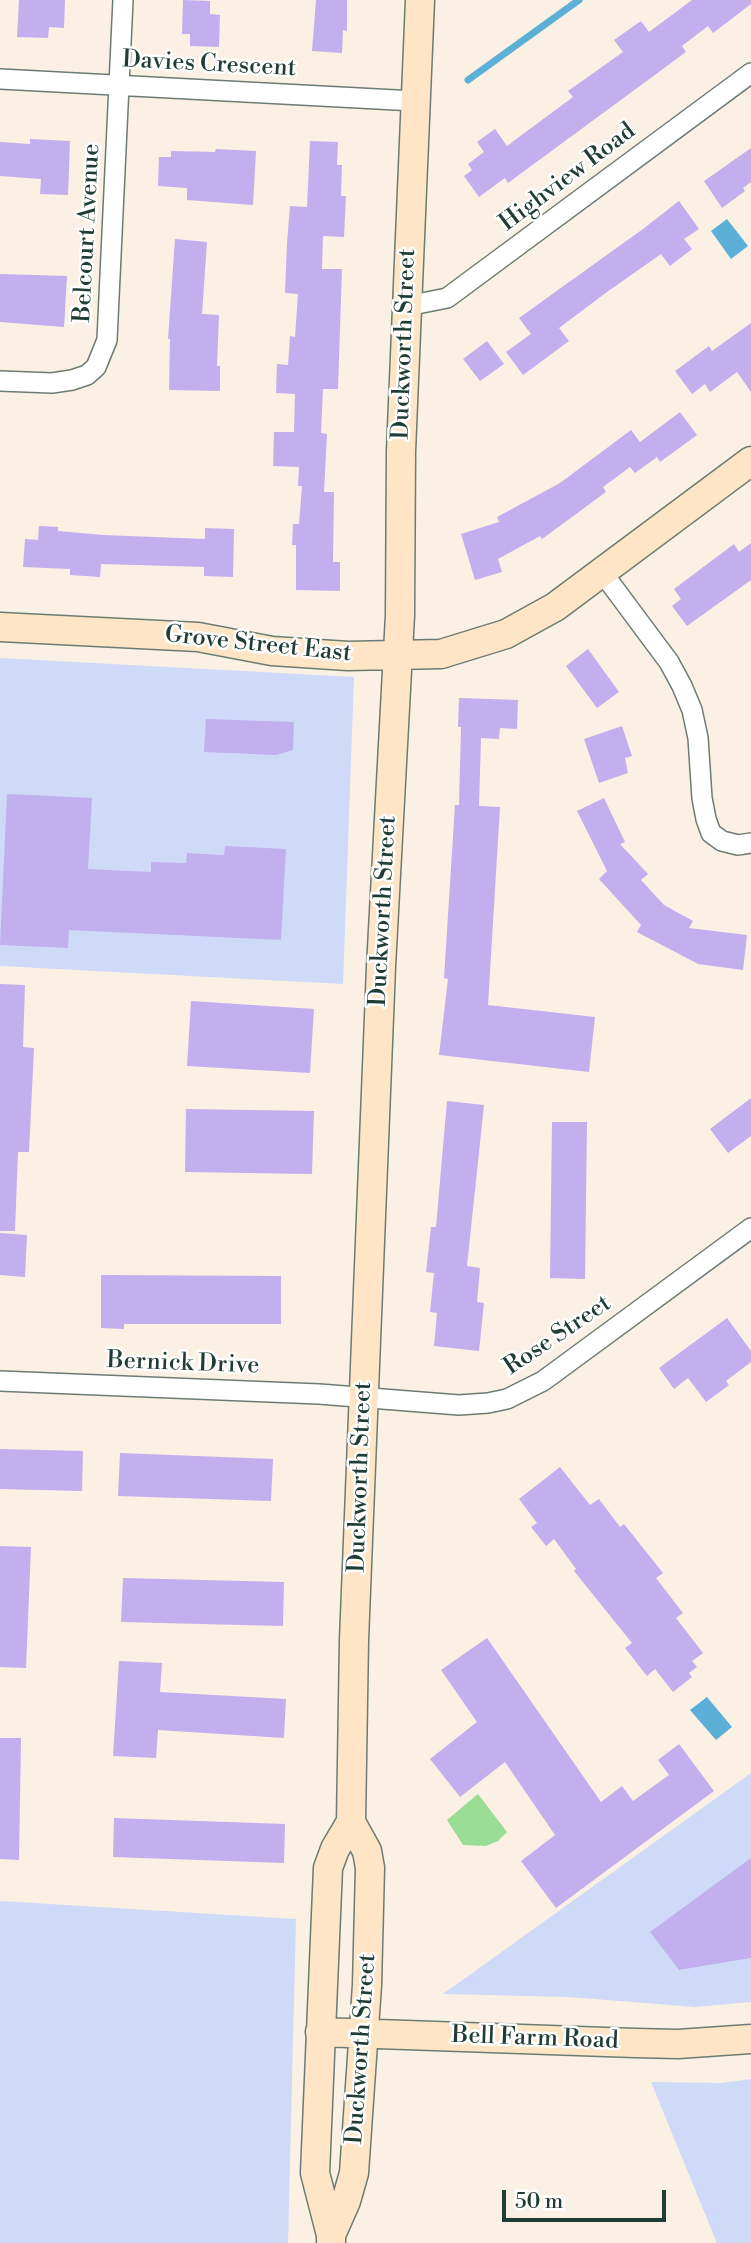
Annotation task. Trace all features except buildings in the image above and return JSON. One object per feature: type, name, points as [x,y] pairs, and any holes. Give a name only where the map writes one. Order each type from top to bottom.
[{"type":"main road","name":"Duckworth Street","points":[[331,2239],[315,2173],[320,2032],[328,1868],[335,1849],[351,1822],[354,1640],[380,981],[400,615],[401,451],[419,0]]},
{"type":"main road","name":"Grove Street East","points":[[0,627],[198,637],[272,650],[348,656],[441,654],[506,634],[555,607],[751,461]]},
{"type":"main road","name":"Duckworth Street","points":[[331,2239],[354,2173],[364,2033],[370,1868],[367,1851],[351,1822]]},
{"type":"main road","name":"Bell Farm Road","points":[[320,2032],[678,2044],[751,2039]]},
{"type":"street","name":"Belcourt Avenue","points":[[0,381],[52,383],[87,375],[96,367],[107,340],[123,0]]},
{"type":"street","name":"Highview Road","points":[[407,306],[447,298],[751,73]]},
{"type":"street","name":"Davies Crescent","points":[[0,79],[415,100]]},
{"type":"street","points":[[602,572],[669,662],[682,686],[692,710],[698,738],[702,798],[711,832],[722,841],[738,845],[751,842]]},
{"type":"street","name":"Rose Street","points":[[364,1397],[474,1405],[507,1399],[543,1381],[748,1237]]},
{"type":"street","name":"Bernick Drive","points":[[0,1381],[364,1397]]},
{"type":"shaded area","points":[[0,658],[354,677],[343,984],[0,966]]},
{"type":"shaded area","points":[[751,1773],[751,2002],[695,2007],[569,1997],[443,1994]]},
{"type":"shaded area","points":[[0,1901],[296,1919],[288,2243],[0,2243]]},
{"type":"shaded area","points":[[751,2079],[751,2243],[717,2243],[651,2082],[722,2083]]},
{"type":"green space","points":[[478,1794],[507,1832],[498,1841],[486,1846],[463,1845],[447,1820]]},
{"type":"water","points":[[727,219],[748,246],[731,259],[711,231]]},
{"type":"water","points":[[707,1697],[732,1727],[716,1740],[690,1710]]},
{"type":"waterway","points":[[468,80],[579,0]]}]
